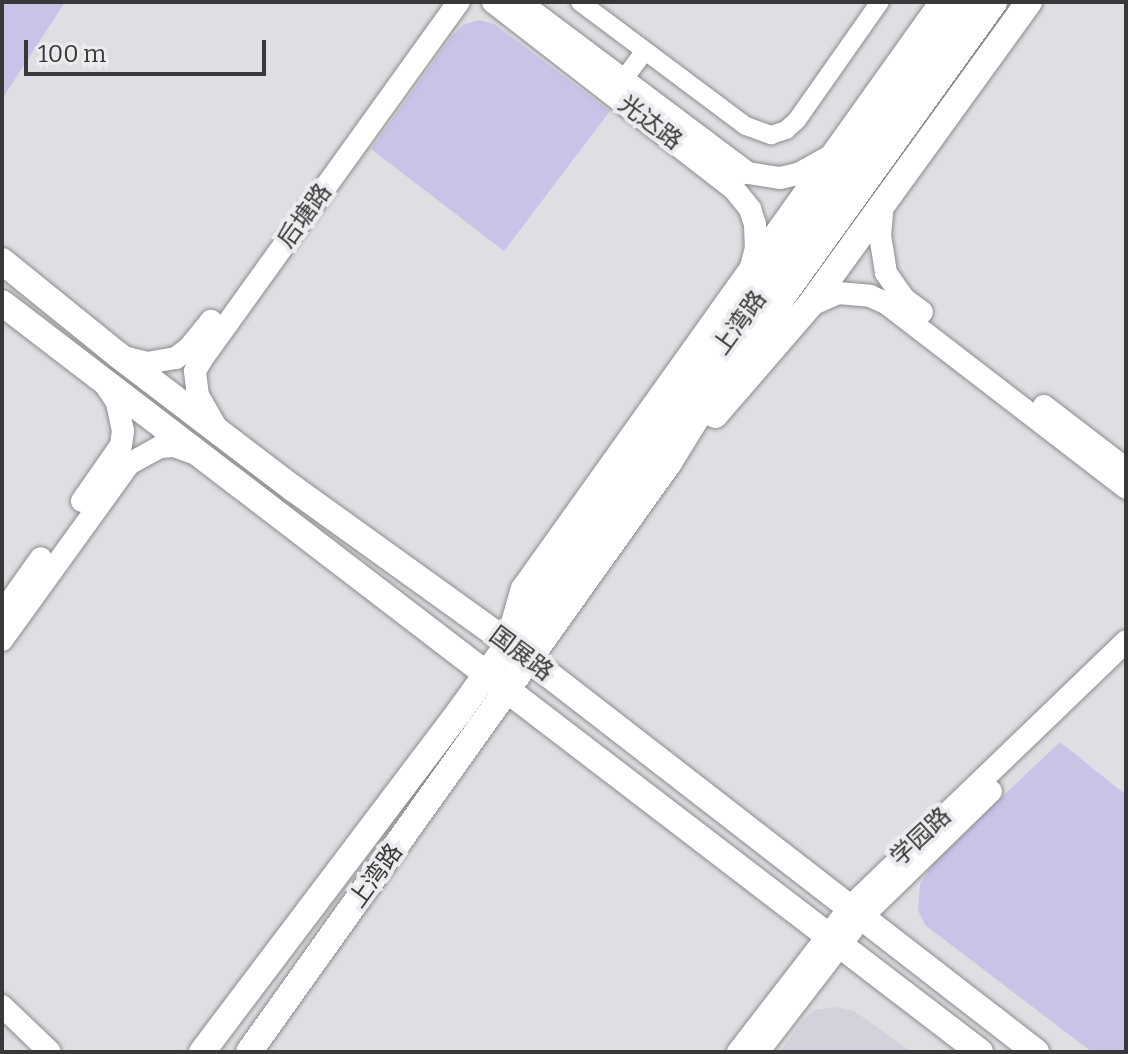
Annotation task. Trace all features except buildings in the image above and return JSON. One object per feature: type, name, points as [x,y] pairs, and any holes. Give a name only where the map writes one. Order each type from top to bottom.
[{"type":"main road","name":"上湾路","points":[[508,643],[524,589],[943,2]]},
{"type":"main road","name":"上湾路","points":[[668,464],[774,350],[809,306],[1029,2]]},
{"type":"main road","name":"上湾路","points":[[249,1052],[668,464],[704,406],[981,5]]},
{"type":"main road","name":"上湾路","points":[[202,1052],[981,5]]},
{"type":"main road","name":"国展路","points":[[2,261],[118,355],[508,643],[1036,1052]]},
{"type":"main road","name":"国展路","points":[[2,303],[980,1052]]},
{"type":"street","name":"后塘路","points":[[118,355],[162,362],[189,348],[440,2]]},
{"type":"street","name":"后塘路","points":[[223,435],[198,396],[195,371],[459,2]]},
{"type":"street","name":"光达路","points":[[493,2],[734,189],[750,209],[755,224],[756,248],[749,273]]},
{"type":"street","name":"光达路","points":[[520,2],[748,173],[780,178],[798,174],[835,152]]},
{"type":"street","points":[[580,2],[746,126],[771,135],[786,130],[797,120],[880,2]]},
{"type":"street","points":[[623,80],[645,51]]},
{"type":"street","points":[[883,202],[879,222],[886,273],[904,299],[1126,469]]},
{"type":"street","points":[[809,306],[838,293],[870,296],[886,303],[1126,488]]},
{"type":"street","points":[[2,613],[121,445],[123,431],[117,402],[102,380]]},
{"type":"street","points":[[2,640],[129,464],[148,451],[174,446],[206,458]]},
{"type":"street","name":"学园路","points":[[738,1052],[856,912],[1126,641]]},
{"type":"street","name":"学园路","points":[[856,912],[1126,663]]},
{"type":"street","name":"学园路","points":[[758,1052],[832,940]]},
{"type":"street","points":[[2,1006],[50,1052]]},
{"type":"street","points":[[2,1016],[40,1052]]},
{"type":"shaded area","points":[[2,2],[65,2],[2,99]]},
{"type":"shaded area","points":[[479,20],[494,24],[610,111],[504,251],[371,149],[452,36],[463,25]]},
{"type":"shaded area","points":[[1060,742],[1126,795],[1126,1052],[1092,1052],[925,925],[918,910],[920,884],[935,860]]},
{"type":"shaded area","points":[[834,1007],[854,1011],[912,1052],[780,1052],[801,1022],[815,1010]]}]
